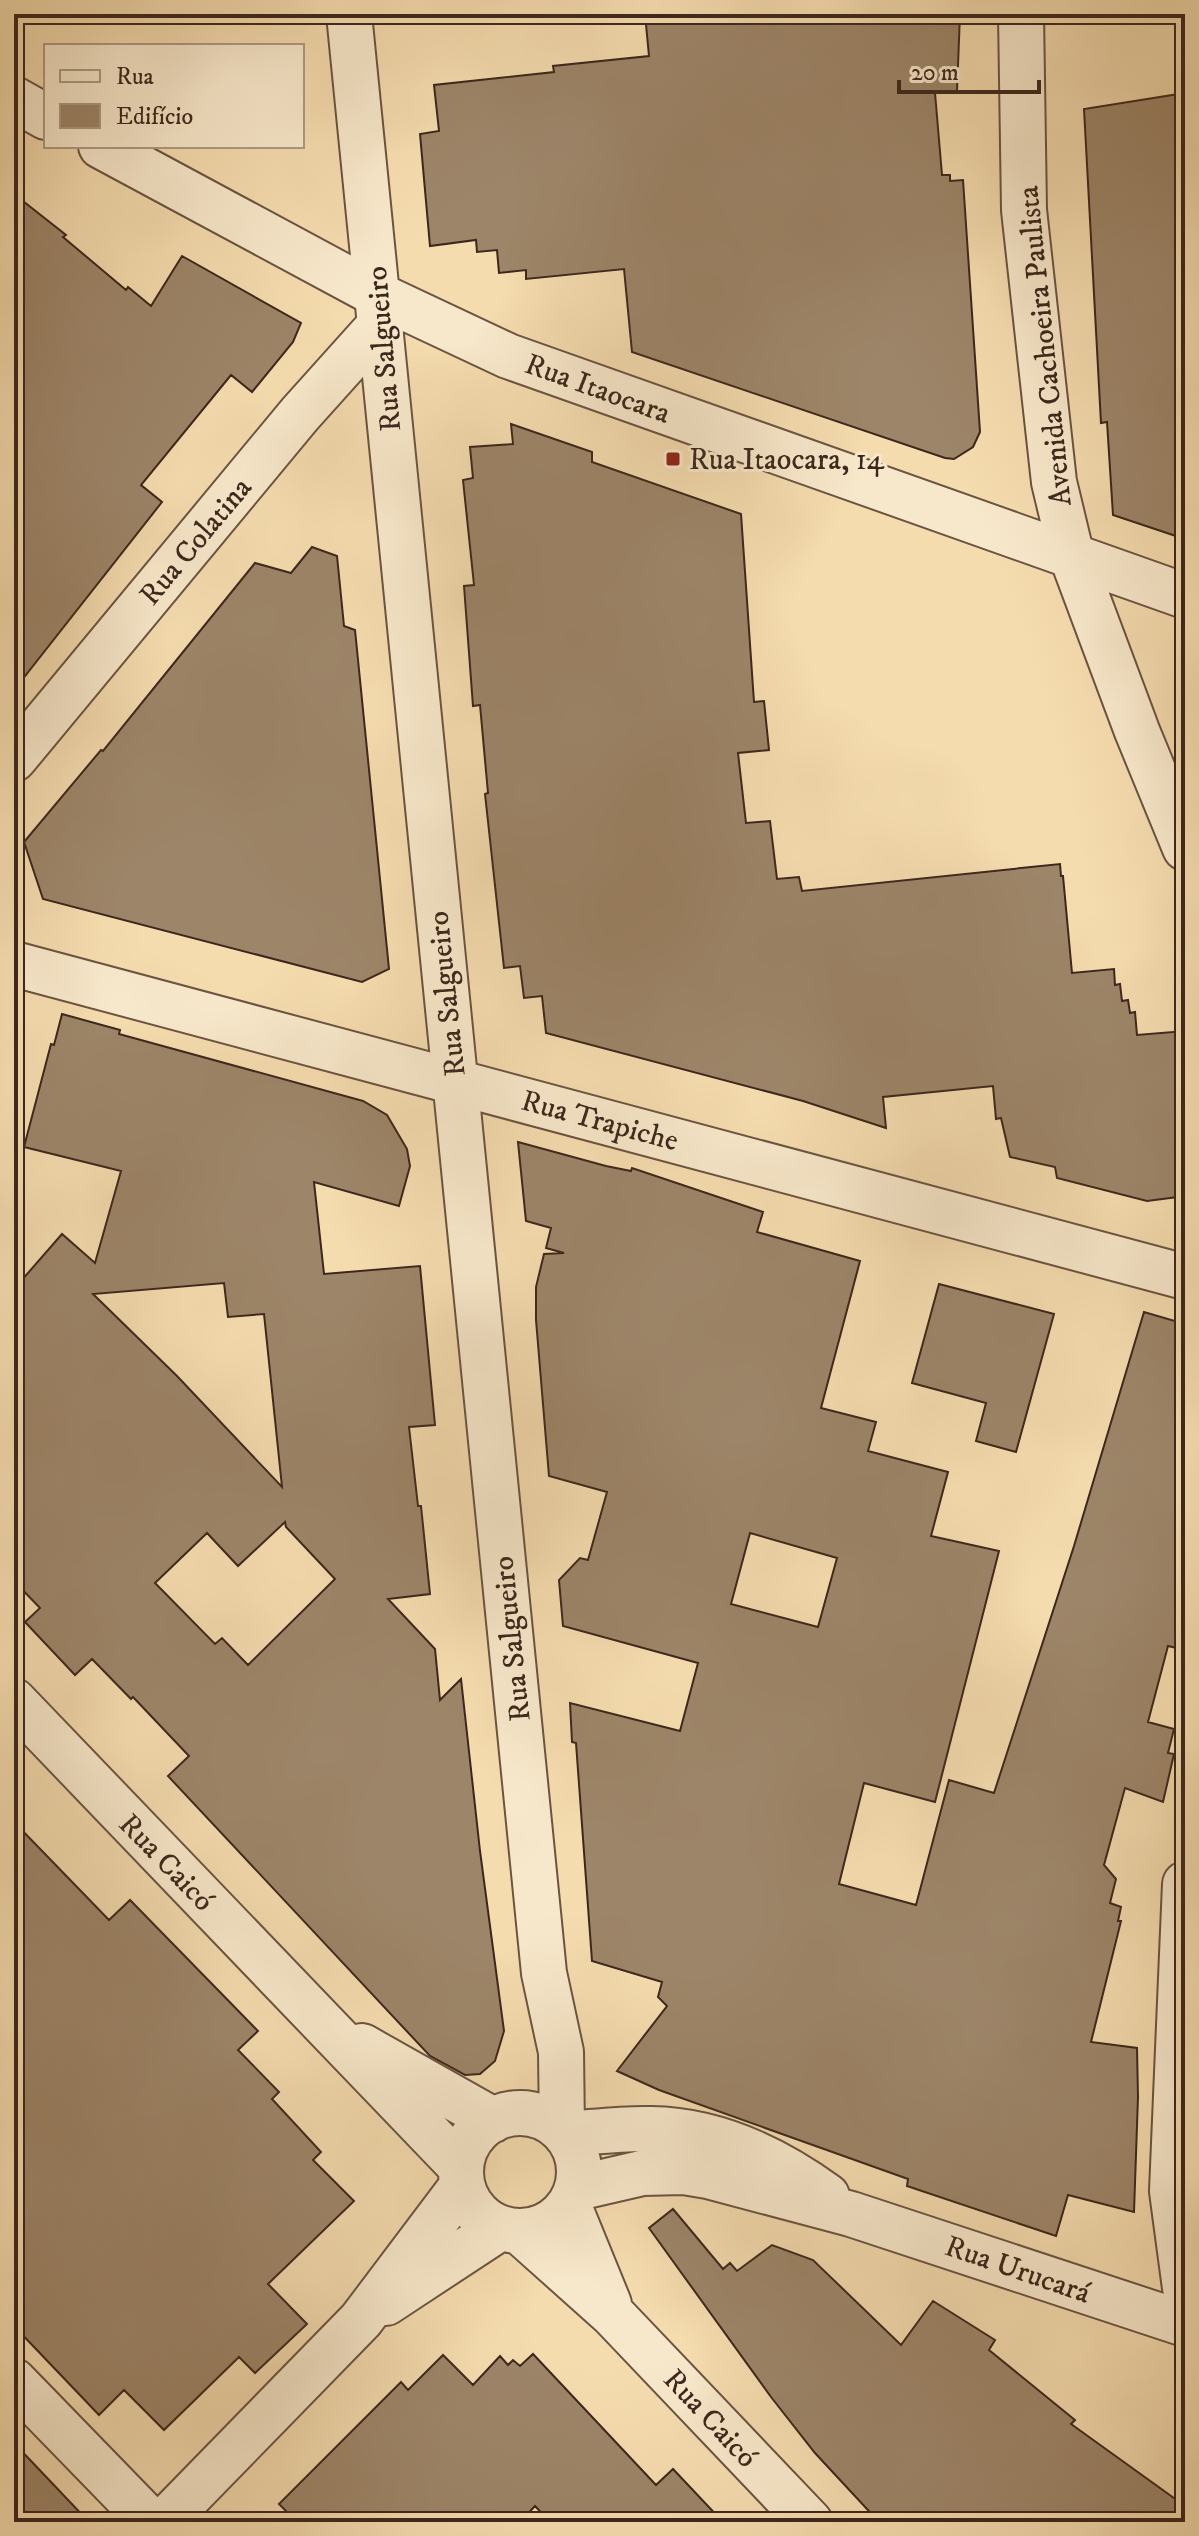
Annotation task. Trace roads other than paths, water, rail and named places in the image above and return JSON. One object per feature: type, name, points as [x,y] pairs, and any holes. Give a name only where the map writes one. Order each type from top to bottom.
[{"type":"street","name":"Rua Salgueiro","points":[[349,14],[544,1973],[561,2052],[538,2124]]},
{"type":"street","name":"Avenida Cachoeira Paulista","points":[[1021,14],[1024,210],[1054,482],[1072,557],[1185,848]]},
{"type":"street","points":[[14,99],[44,116]]},
{"type":"street","name":"Rua Itaocara","points":[[104,148],[379,310],[1185,596]]},
{"type":"street","name":"Rua Colatina","points":[[14,759],[300,414],[379,310]]},
{"type":"street","name":"Rua Trapiche","points":[[14,964],[1185,1277]]},
{"type":"street","name":"Rua Caicó","points":[[14,1701],[321,2022],[461,2176]]},
{"type":"street","points":[[1185,1884],[1172,2191],[1185,2288]]},
{"type":"street","name":"Rua Caicó","points":[[321,2022],[538,2124]]},
{"type":"street","points":[[361,2320],[510,2230],[556,2220],[573,2197],[579,2169],[575,2150],[538,2124],[477,2131],[465,2147],[461,2176],[470,2204],[483,2218],[510,2230]]},
{"type":"street","name":"Rua Urucará","points":[[538,2124],[689,2132],[758,2152],[795,2172],[851,2214]]},
{"type":"street","name":"Rua Urucará","points":[[573,2197],[642,2173],[684,2172],[851,2214],[1185,2324]]},
{"type":"street","points":[[164,2522],[361,2320],[461,2176]]},
{"type":"street","name":"Rua Caicó","points":[[573,2197],[612,2314]]},
{"type":"street","name":"Rua Caicó","points":[[510,2230],[612,2314],[810,2522]]},
{"type":"street","points":[[14,2381],[151,2522]]},
{"type":"place","name":"Rua Itaocara, 14","points":[[673,459]]}]
